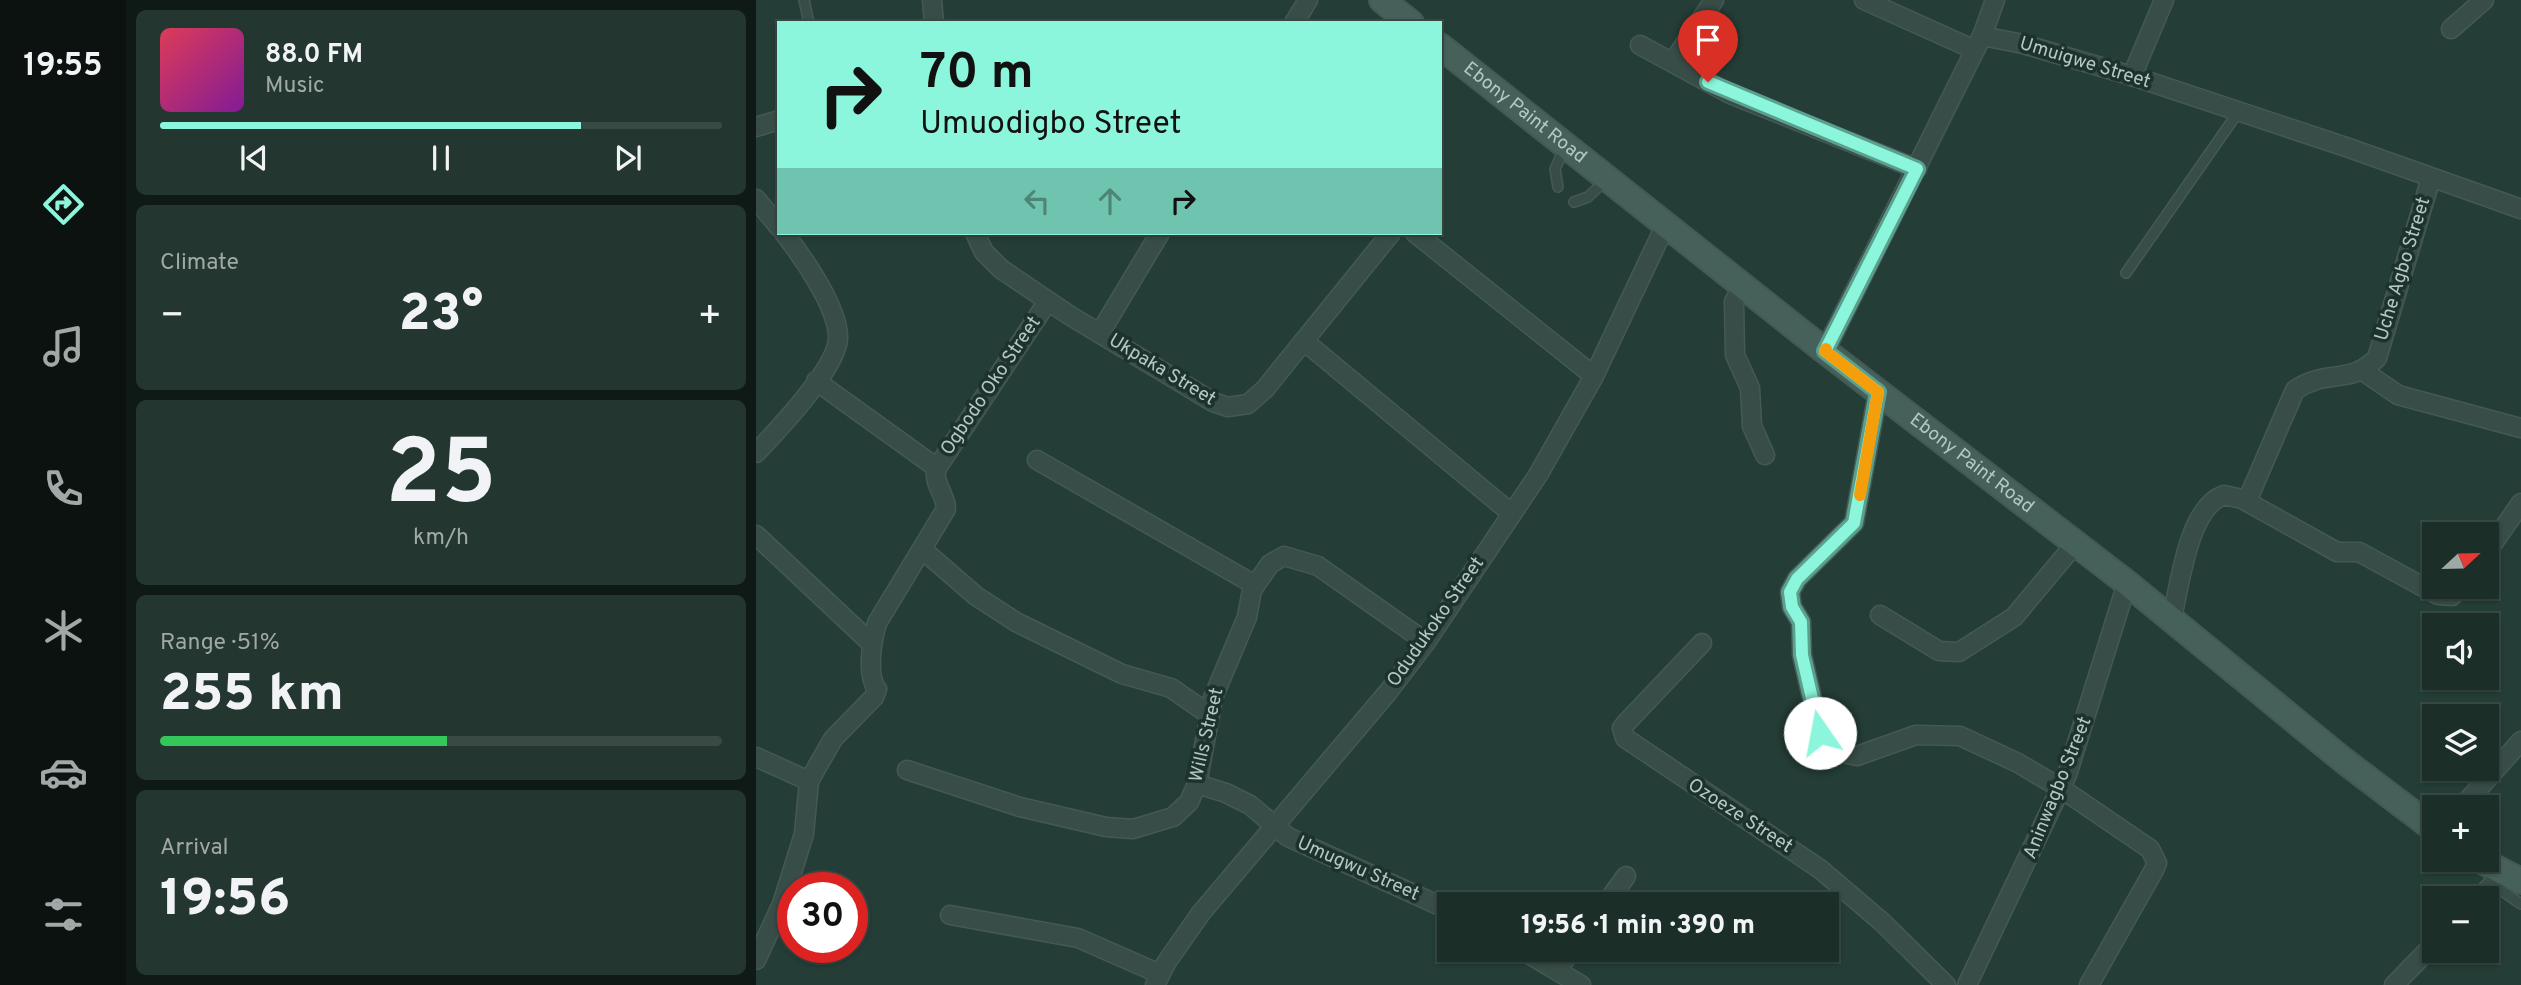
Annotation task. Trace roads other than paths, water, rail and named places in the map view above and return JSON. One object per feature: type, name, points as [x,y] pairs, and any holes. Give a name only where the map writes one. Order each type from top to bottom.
[{"type":"street","points":[[932,0],[934,21]]},
{"type":"street","points":[[1295,21],[1308,0]]},
{"type":"street","points":[[1382,0],[1408,21]]},
{"type":"street","points":[[1673,62],[1714,0]]},
{"type":"street","name":"Umuigwe Street","points":[[1864,0],[1978,43],[2022,44],[2132,76],[2521,209]]},
{"type":"street","points":[[1825,351],[1917,169],[1978,43],[1995,0]]},
{"type":"street","points":[[2132,76],[2164,0]]},
{"type":"street","points":[[2451,29],[2484,0]]},
{"type":"street","points":[[1640,45],[1731,94],[1917,169]]},
{"type":"street","name":"Ebony Paint Road","points":[[1442,48],[1665,226],[2127,583],[2171,622],[2422,820]]},
{"type":"street","points":[[756,127],[777,121]]},
{"type":"street","name":"Uche Agbo Street","points":[[2363,371],[2377,358],[2431,178]]},
{"type":"street","points":[[756,200],[777,225]]},
{"type":"street","name":"Odudukoko Street","points":[[1157,980],[1201,913],[1388,692],[1426,642],[1538,475],[1594,376],[1665,226]]},
{"type":"street","points":[[756,453],[788,419],[816,381],[833,356],[838,338],[828,305],[814,277],[784,235]]},
{"type":"street","name":"Ukpaka Street","points":[[976,235],[993,263],[1048,301],[1204,397],[1228,407],[1254,400],[1389,235]]},
{"type":"street","points":[[1100,333],[1159,235]]},
{"type":"street","points":[[1418,235],[1594,376]]},
{"type":"street","points":[[1742,286],[1734,302],[1735,355],[1750,387],[1752,426],[1765,455]]},
{"type":"street","name":"Ogbodo Oko Street","points":[[756,960],[782,904],[804,834],[810,781],[833,739],[874,697],[877,689],[873,684],[872,644],[877,623],[946,509],[946,499],[937,482],[937,468],[1048,301]]},
{"type":"street","points":[[1304,341],[1511,513]]},
{"type":"street","points":[[2247,501],[2295,390],[2323,376],[2344,377],[2363,371],[2398,395],[2521,428]]},
{"type":"street","points":[[816,381],[937,468]]},
{"type":"street","points":[[1878,392],[1854,523],[1797,579],[1790,592],[1792,607],[1801,622],[1802,655],[1820,733],[1834,751],[1857,757],[1916,735],[1960,736],[2018,763],[2062,789],[2150,849],[2157,863],[2089,985]]},
{"type":"street","points":[[1037,460],[1255,585]]},
{"type":"street","points":[[2171,622],[2192,536],[2203,510],[2224,495],[2247,501],[2331,550],[2359,552],[2422,586]]},
{"type":"street","points":[[2499,535],[2521,503]]},
{"type":"street","points":[[756,535],[872,644]]},
{"type":"street","points":[[1880,615],[1940,651],[1959,652],[2014,617],[2075,544]]},
{"type":"street","points":[[923,550],[976,596],[1016,622],[1122,674],[1171,688],[1210,715]]},
{"type":"street","name":"Wills Street","points":[[907,770],[1020,807],[1126,829],[1146,827],[1173,817],[1189,802],[1197,784],[1213,698],[1247,617],[1255,585],[1277,558],[1284,556],[1307,561],[1426,642]]},
{"type":"street","name":"Aninwagbo Street","points":[[1968,985],[2062,789],[2127,583]]},
{"type":"street","name":"Ozoeze Street","points":[[1702,643],[1626,723],[1622,728],[1625,738],[1820,869],[1877,917],[1946,985]]},
{"type":"street","points":[[2473,795],[2521,741]]},
{"type":"street","points":[[756,757],[810,781]]},
{"type":"street","name":"Umugwu Street","points":[[1197,784],[1235,796],[1257,810],[1288,838],[1437,906]]},
{"type":"street","points":[[1614,892],[1626,876]]},
{"type":"street","points":[[950,915],[1078,938],[1157,980]]},
{"type":"street","points":[[2394,985],[2422,956]]},
{"type":"street","points":[[1543,962],[1581,985]]},
{"type":"street","points":[[1557,970],[1563,962]]},
{"type":"lane","points":[[804,0],[809,21]]},
{"type":"lane","points":[[2126,273],[2239,111]]},
{"type":"lane","points":[[1558,187],[1555,169],[1565,146]]},
{"type":"lane","points":[[1574,202],[1588,197],[1607,179]]},
{"type":"lane","points":[[2505,879],[2521,904]]}]
